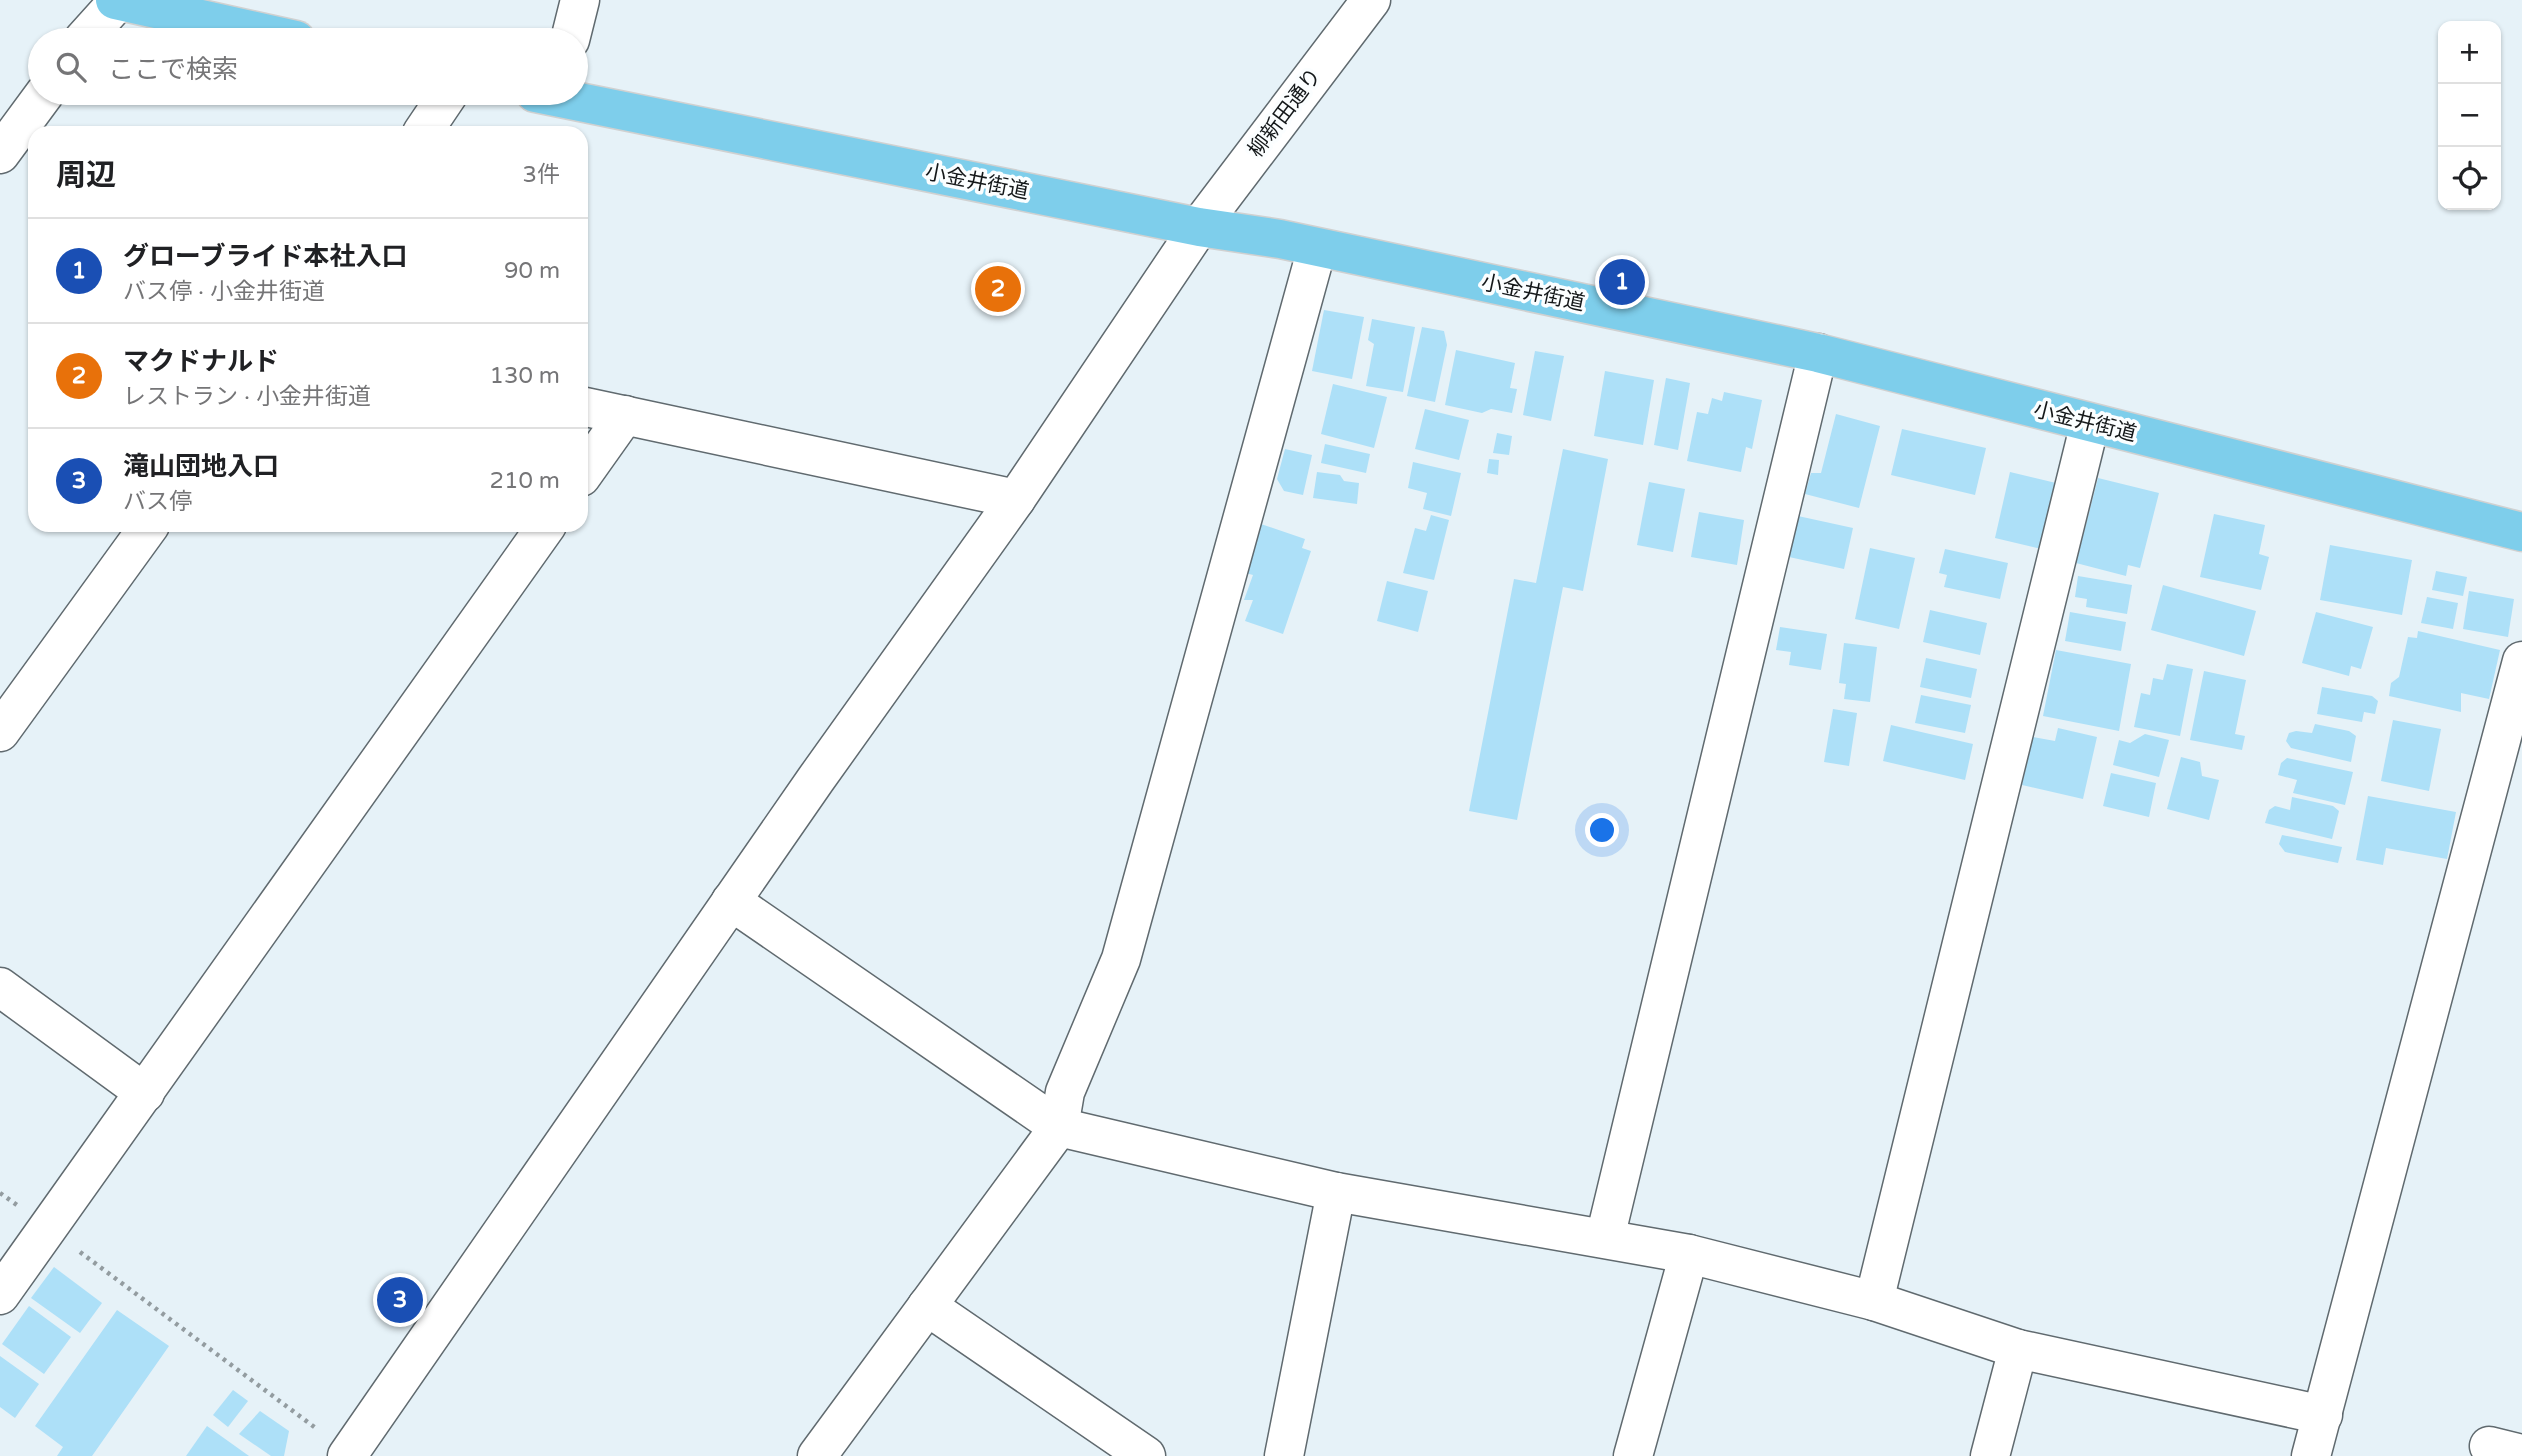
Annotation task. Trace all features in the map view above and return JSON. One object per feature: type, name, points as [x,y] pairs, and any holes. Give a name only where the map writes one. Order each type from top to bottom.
[{"type":"main road","points":[[118,0],[243,28]]},
{"type":"main road","name":"小金井街道","points":[[588,102],[1199,227],[1317,248],[1818,353],[2522,532]]},
{"type":"street","points":[[94,28],[118,0]]},
{"type":"street","points":[[573,28],[580,0]]},
{"type":"street","name":"柳新田通り","points":[[348,1454],[731,901],[1016,499],[1199,227],[1371,0]]},
{"type":"street","points":[[0,154],[36,105]]},
{"type":"street","points":[[427,126],[441,105]]},
{"type":"street","points":[[817,1456],[1059,1127],[1065,1091],[1121,959],[1317,248]]},
{"type":"street","points":[[1605,1238],[1818,353]]},
{"type":"street","points":[[588,407],[1016,499]]},
{"type":"street","points":[[588,467],[625,415]]},
{"type":"street","points":[[1874,1301],[2090,423]]},
{"type":"street","points":[[0,732],[145,532]]},
{"type":"street","points":[[0,1295],[542,532]]},
{"type":"street","points":[[2311,1456],[2522,661]]},
{"type":"street","points":[[731,901],[1059,1127],[1336,1192],[1689,1254],[1874,1301],[2018,1349],[2323,1415]]},
{"type":"street","points":[[0,987],[145,1093]]},
{"type":"street","points":[[1284,1456],[1336,1192]]},
{"type":"street","points":[[1633,1456],[1689,1254]]},
{"type":"street","points":[[926,1306],[1146,1456]]},
{"type":"street","points":[[1990,1456],[2018,1349]]},
{"type":"path","points":[[48,1228],[348,1454]]},
{"type":"building","points":[[1324,310],[1364,317],[1352,379],[1312,371]]},
{"type":"building","points":[[1372,319],[1415,327],[1403,392],[1366,386],[1374,344],[1368,340]]},
{"type":"building","points":[[1422,327],[1444,331],[1447,345],[1435,402],[1407,396]]},
{"type":"building","points":[[1456,350],[1515,363],[1510,388],[1517,389],[1512,413],[1491,409],[1482,413],[1445,405]]},
{"type":"building","points":[[1535,351],[1564,356],[1551,421],[1523,415]]},
{"type":"building","points":[[1605,371],[1654,380],[1643,445],[1594,436]]},
{"type":"building","points":[[1666,378],[1690,383],[1678,450],[1654,445]]},
{"type":"building","points":[[1333,384],[1387,397],[1374,448],[1321,434]]},
{"type":"building","points":[[1724,392],[1762,400],[1752,449],[1746,447],[1741,472],[1687,461],[1697,412],[1708,414],[1712,398],[1722,401]]},
{"type":"building","points":[[1425,409],[1469,420],[1459,460],[1415,449]]},
{"type":"building","points":[[1836,414],[1880,426],[1859,508],[1805,494],[1811,473],[1821,473]]},
{"type":"building","points":[[1902,429],[1986,448],[1975,495],[1891,475]]},
{"type":"building","points":[[1497,433],[1512,436],[1509,455],[1493,453]]},
{"type":"building","points":[[1325,444],[1370,454],[1366,473],[1321,463]]},
{"type":"building","points":[[1285,449],[1312,455],[1303,495],[1284,491],[1277,479]]},
{"type":"building","points":[[1563,449],[1608,459],[1583,591],[1563,587],[1517,820],[1469,811],[1514,579],[1536,583]]},
{"type":"building","points":[[1489,459],[1499,460],[1498,475],[1487,473]]},
{"type":"building","points":[[1413,462],[1461,473],[1451,516],[1423,509],[1427,493],[1408,488]]},
{"type":"building","points":[[1317,472],[1340,475],[1344,481],[1359,483],[1357,504],[1313,498]]},
{"type":"building","points":[[2010,472],[2056,483],[2041,549],[1995,538]]},
{"type":"building","points":[[2098,478],[2159,493],[2140,568],[2128,565],[2126,576],[2076,563]]},
{"type":"building","points":[[1649,482],[1685,489],[1673,552],[1637,545]]},
{"type":"building","points":[[1699,512],[1744,520],[1737,565],[1691,557]]},
{"type":"building","points":[[2214,514],[2265,525],[2259,554],[2269,557],[2261,590],[2200,577]]},
{"type":"building","points":[[1431,515],[1449,520],[1434,580],[1403,573],[1415,528],[1426,531]]},
{"type":"building","points":[[1798,516],[1853,528],[1844,569],[1789,557]]},
{"type":"building","points":[[1258,523],[1305,539],[1302,548],[1311,551],[1283,634],[1245,621],[1253,600],[1244,600],[1253,575],[1242,572]]},
{"type":"building","points":[[2330,545],[2412,560],[2402,615],[2320,600]]},
{"type":"building","points":[[1870,548],[1915,558],[1899,629],[1855,619]]},
{"type":"building","points":[[1945,549],[2008,563],[2000,599],[1944,587],[1947,575],[1939,573]]},
{"type":"building","points":[[2436,571],[2467,577],[2463,596],[2432,590]]},
{"type":"building","points":[[2078,576],[2132,585],[2127,614],[2086,607],[2087,599],[2075,597]]},
{"type":"building","points":[[1387,581],[1428,591],[1418,632],[1377,621]]},
{"type":"building","points":[[2163,585],[2256,611],[2244,656],[2151,630]]},
{"type":"building","points":[[2469,591],[2514,599],[2508,637],[2463,629]]},
{"type":"building","points":[[2427,597],[2458,603],[2453,629],[2421,623]]},
{"type":"building","points":[[1930,610],[1987,623],[1980,655],[1923,642]]},
{"type":"building","points":[[2070,612],[2126,622],[2121,651],[2065,641]]},
{"type":"building","points":[[2316,612],[2373,627],[2361,669],[2351,666],[2349,676],[2302,663]]},
{"type":"building","points":[[1780,627],[1827,634],[1821,670],[1789,665],[1791,652],[1776,650]]},
{"type":"building","points":[[2418,631],[2500,650],[2489,699],[2461,693],[2461,712],[2389,696],[2391,683],[2399,677],[2408,637],[2417,638]]},
{"type":"building","points":[[1844,643],[1877,647],[1870,702],[1844,699],[1846,684],[1839,683]]},
{"type":"building","points":[[2056,650],[2131,664],[2119,731],[2043,716]]},
{"type":"building","points":[[1926,658],[1977,669],[1971,698],[1920,687]]},
{"type":"building","points":[[2167,664],[2193,669],[2180,736],[2134,727],[2141,693],[2150,695],[2153,678],[2163,680]]},
{"type":"building","points":[[2204,671],[2246,680],[2235,734],[2245,736],[2242,750],[2190,740]]},
{"type":"building","points":[[2322,687],[2372,696],[2378,701],[2375,714],[2364,712],[2362,722],[2317,714]]},
{"type":"building","points":[[1921,695],[1971,705],[1965,733],[1915,723]]},
{"type":"building","points":[[1833,709],[1857,713],[1849,766],[1824,762]]},
{"type":"building","points":[[2393,720],[2441,729],[2429,791],[2381,781]]},
{"type":"building","points":[[2315,724],[2349,731],[2356,736],[2351,762],[2291,748],[2286,741],[2289,733],[2312,733]]},
{"type":"building","points":[[1891,725],[1973,744],[1965,780],[1883,761]]},
{"type":"building","points":[[2058,728],[2097,737],[2083,799],[2022,785],[2033,737],[2055,741]]},
{"type":"building","points":[[2145,734],[2169,740],[2159,777],[2113,765],[2119,740],[2130,743]]},
{"type":"building","points":[[2181,757],[2200,762],[2202,776],[2219,780],[2209,820],[2167,809]]},
{"type":"building","points":[[2287,758],[2353,772],[2345,805],[2293,793],[2297,780],[2278,775],[2281,763]]},
{"type":"building","points":[[2111,773],[2156,783],[2149,817],[2103,806]]},
{"type":"building","points":[[2368,796],[2456,812],[2447,859],[2386,848],[2383,865],[2356,860]]},
{"type":"building","points":[[2292,797],[2333,806],[2339,811],[2332,839],[2265,823],[2269,810],[2275,806],[2290,810]]},
{"type":"building","points":[[2282,835],[2342,847],[2338,863],[2285,852],[2279,844]]},
{"type":"building","points":[[54,1267],[102,1303],[80,1333],[31,1298]]},
{"type":"building","points":[[29,1306],[71,1337],[44,1374],[2,1344]]},
{"type":"building","points":[[117,1310],[169,1346],[92,1456],[57,1456],[63,1447],[35,1426]]},
{"type":"building","points":[[0,1356],[39,1384],[15,1418],[0,1407]]},
{"type":"building","points":[[233,1390],[248,1401],[228,1427],[213,1415]]},
{"type":"building","points":[[260,1411],[289,1431],[284,1456],[271,1456],[239,1434]]},
{"type":"building","points":[[207,1426],[249,1456],[186,1456]]},
{"type":"place","name":"グローブライド本社入口","points":[[1622,282]]},
{"type":"place","name":"マクドナルド","points":[[998,289]]},
{"type":"place","name":"滝山団地入口","points":[[400,1300]]}]
